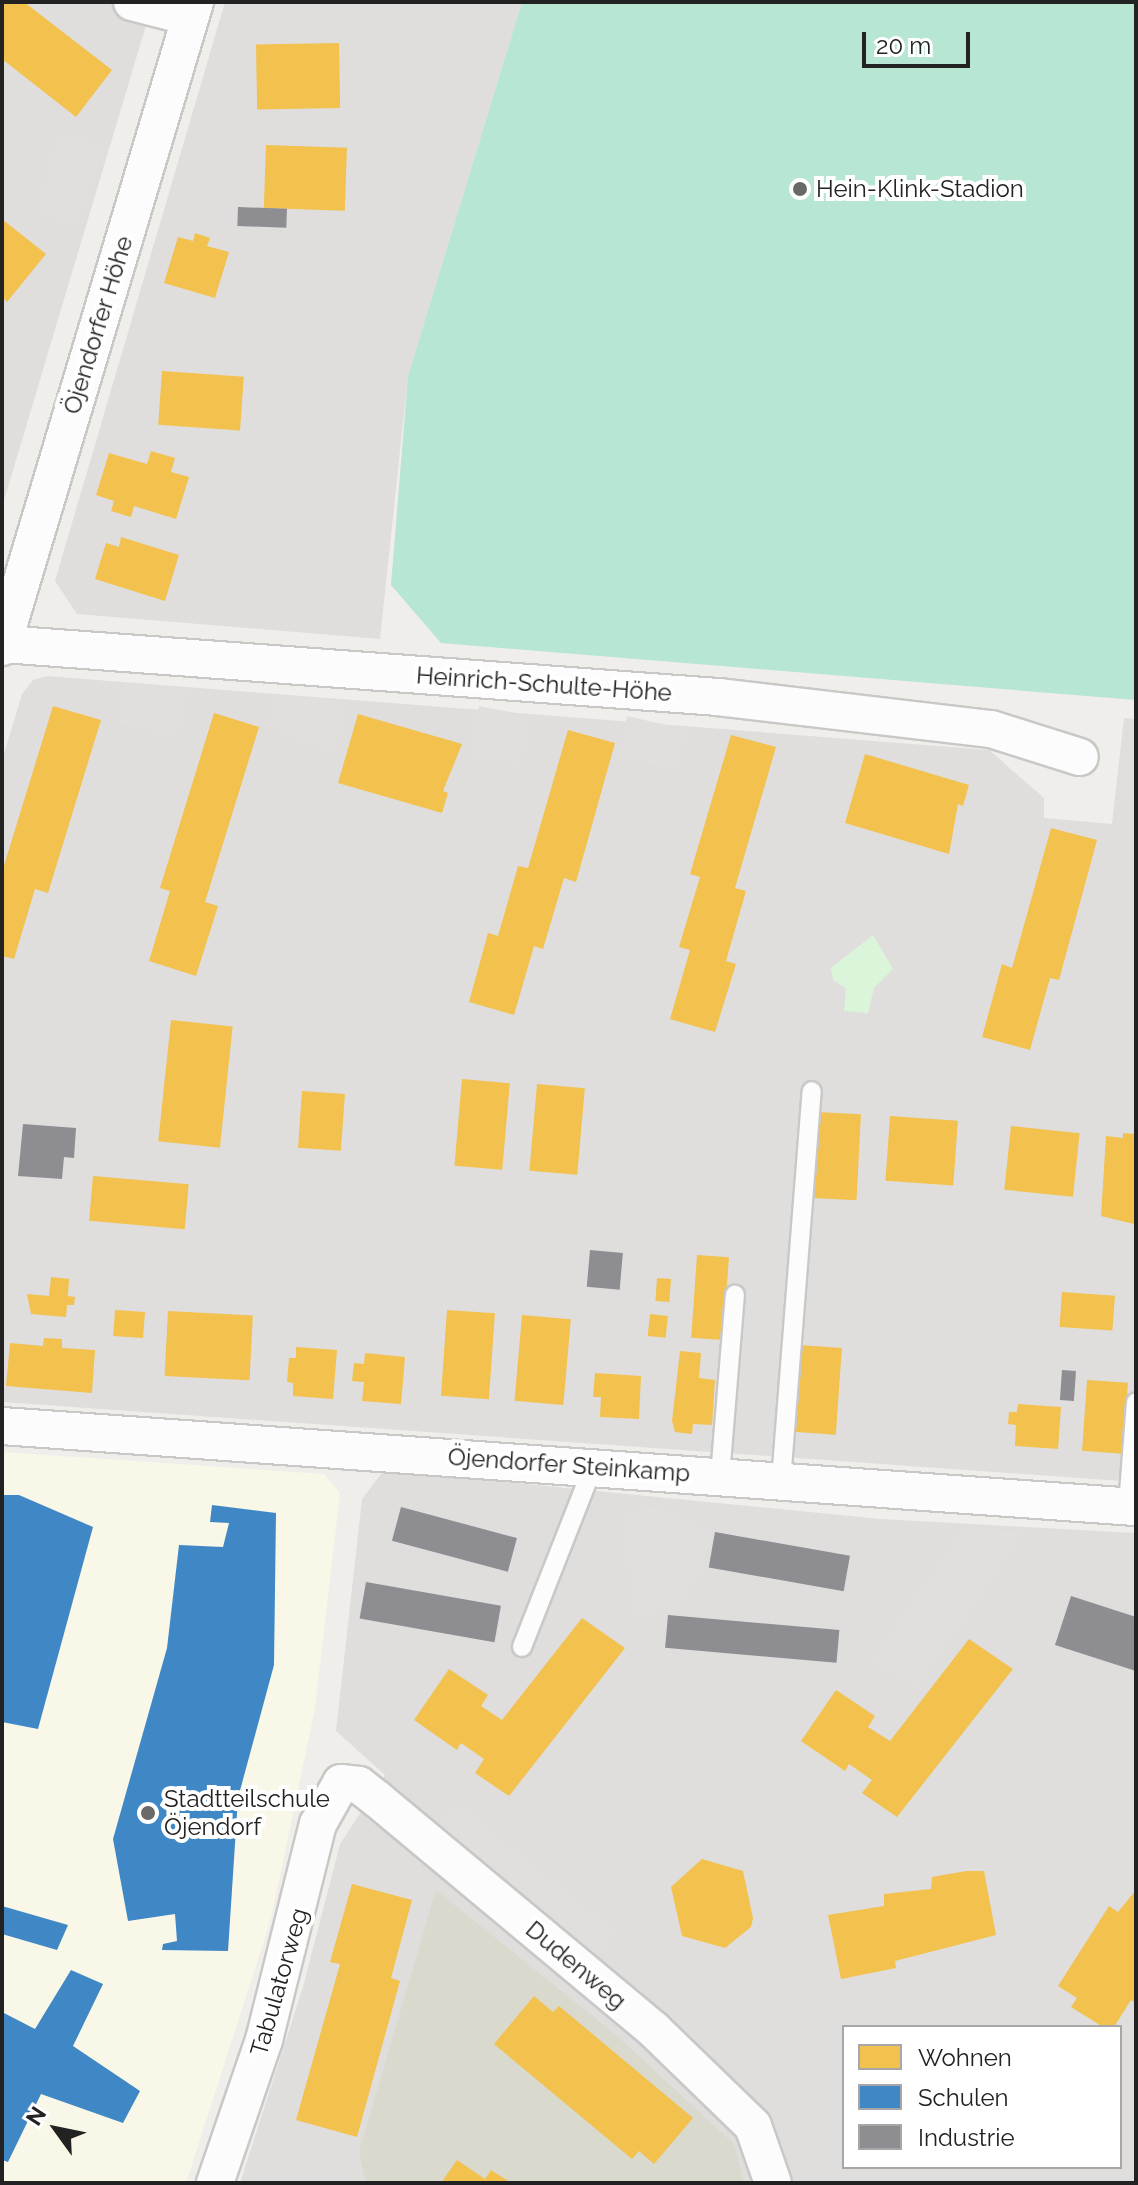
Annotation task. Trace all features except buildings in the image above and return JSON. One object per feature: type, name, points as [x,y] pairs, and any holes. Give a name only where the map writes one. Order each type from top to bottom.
[{"type":"street","points":[[132,2],[193,10]]},
{"type":"street","name":"Öjendorfer Höhe","points":[[2,646],[193,10]]},
{"type":"street","name":"Heinrich-Schulte-Höhe","points":[[2,646],[718,697],[991,729],[1080,757]]},
{"type":"street","name":"Öjendorfer Steinkamp","points":[[2,1426],[1132,1506]]},
{"type":"street","name":"Tabulatorweg","points":[[215,2183],[264,2040],[318,1824],[328,1798],[341,1783]]},
{"type":"street","name":"Dudenweg","points":[[341,1783],[359,1785],[377,1799],[654,2030],[753,2126],[773,2183]]},
{"type":"lane","points":[[781,1481],[812,1091]]},
{"type":"lane","points":[[720,1476],[735,1295]]},
{"type":"lane","points":[[1132,1506],[1136,1402]]},
{"type":"lane","points":[[522,1647],[593,1467]]},
{"type":"shaded area","points":[[2,2],[153,2],[2,507]]},
{"type":"shaded area","points":[[225,2],[522,2],[408,376],[380,639],[77,614],[55,581]]},
{"type":"shaded area","points":[[59,134],[104,146],[75,225],[38,209]]},
{"type":"shaded area","points":[[47,676],[989,750],[1044,798],[1044,818],[1112,824],[1124,718],[1136,719],[1136,1482],[2,1402],[2,760],[22,694],[33,680]]},
{"type":"shaded area","points":[[124,684],[189,691],[176,737],[118,722]]},
{"type":"shaded area","points":[[274,695],[348,701],[333,753],[268,725]]},
{"type":"shaded area","points":[[479,706],[529,716],[520,764],[470,754]]},
{"type":"shaded area","points":[[627,716],[686,730],[677,770],[618,756]]},
{"type":"shaded area","points":[[1136,733],[1136,802],[1120,801],[1125,752]]},
{"type":"shaded area","name":"Stadtteilschule Öjendorf","points":[[2,1452],[324,1474],[340,1493],[315,1708],[271,1919],[186,2183],[2,2183]]},
{"type":"shaded area","points":[[384,1470],[880,1519],[1136,1533],[1136,2183],[240,2183],[303,1987],[340,1844],[385,1775],[336,1731],[362,1499]]},
{"type":"shaded area","points":[[658,1507],[711,1533],[702,1567],[678,1605],[636,1615],[623,1512]]},
{"type":"shaded area","points":[[966,1527],[1023,1533],[917,1685],[871,1662]]},
{"type":"shaded area","points":[[455,1803],[616,1933],[593,1961],[432,1831]]},
{"type":"shaded area","points":[[436,1890],[616,2035],[734,2144],[744,2183],[366,2183],[359,2152]]},
{"type":"green space","name":"Hein-Klink-Stadion","points":[[522,2],[1136,2],[1136,700],[441,643],[391,585],[408,376]]},
{"type":"green space","points":[[873,935],[893,969],[874,988],[868,1013],[844,1011],[846,988],[833,980],[831,968]]},
{"type":"place","name":"Hein-Klink-Stadion","points":[[800,189]]},
{"type":"place","name":"Stadtteilschule Öjendorf","points":[[148,1813]]}]
